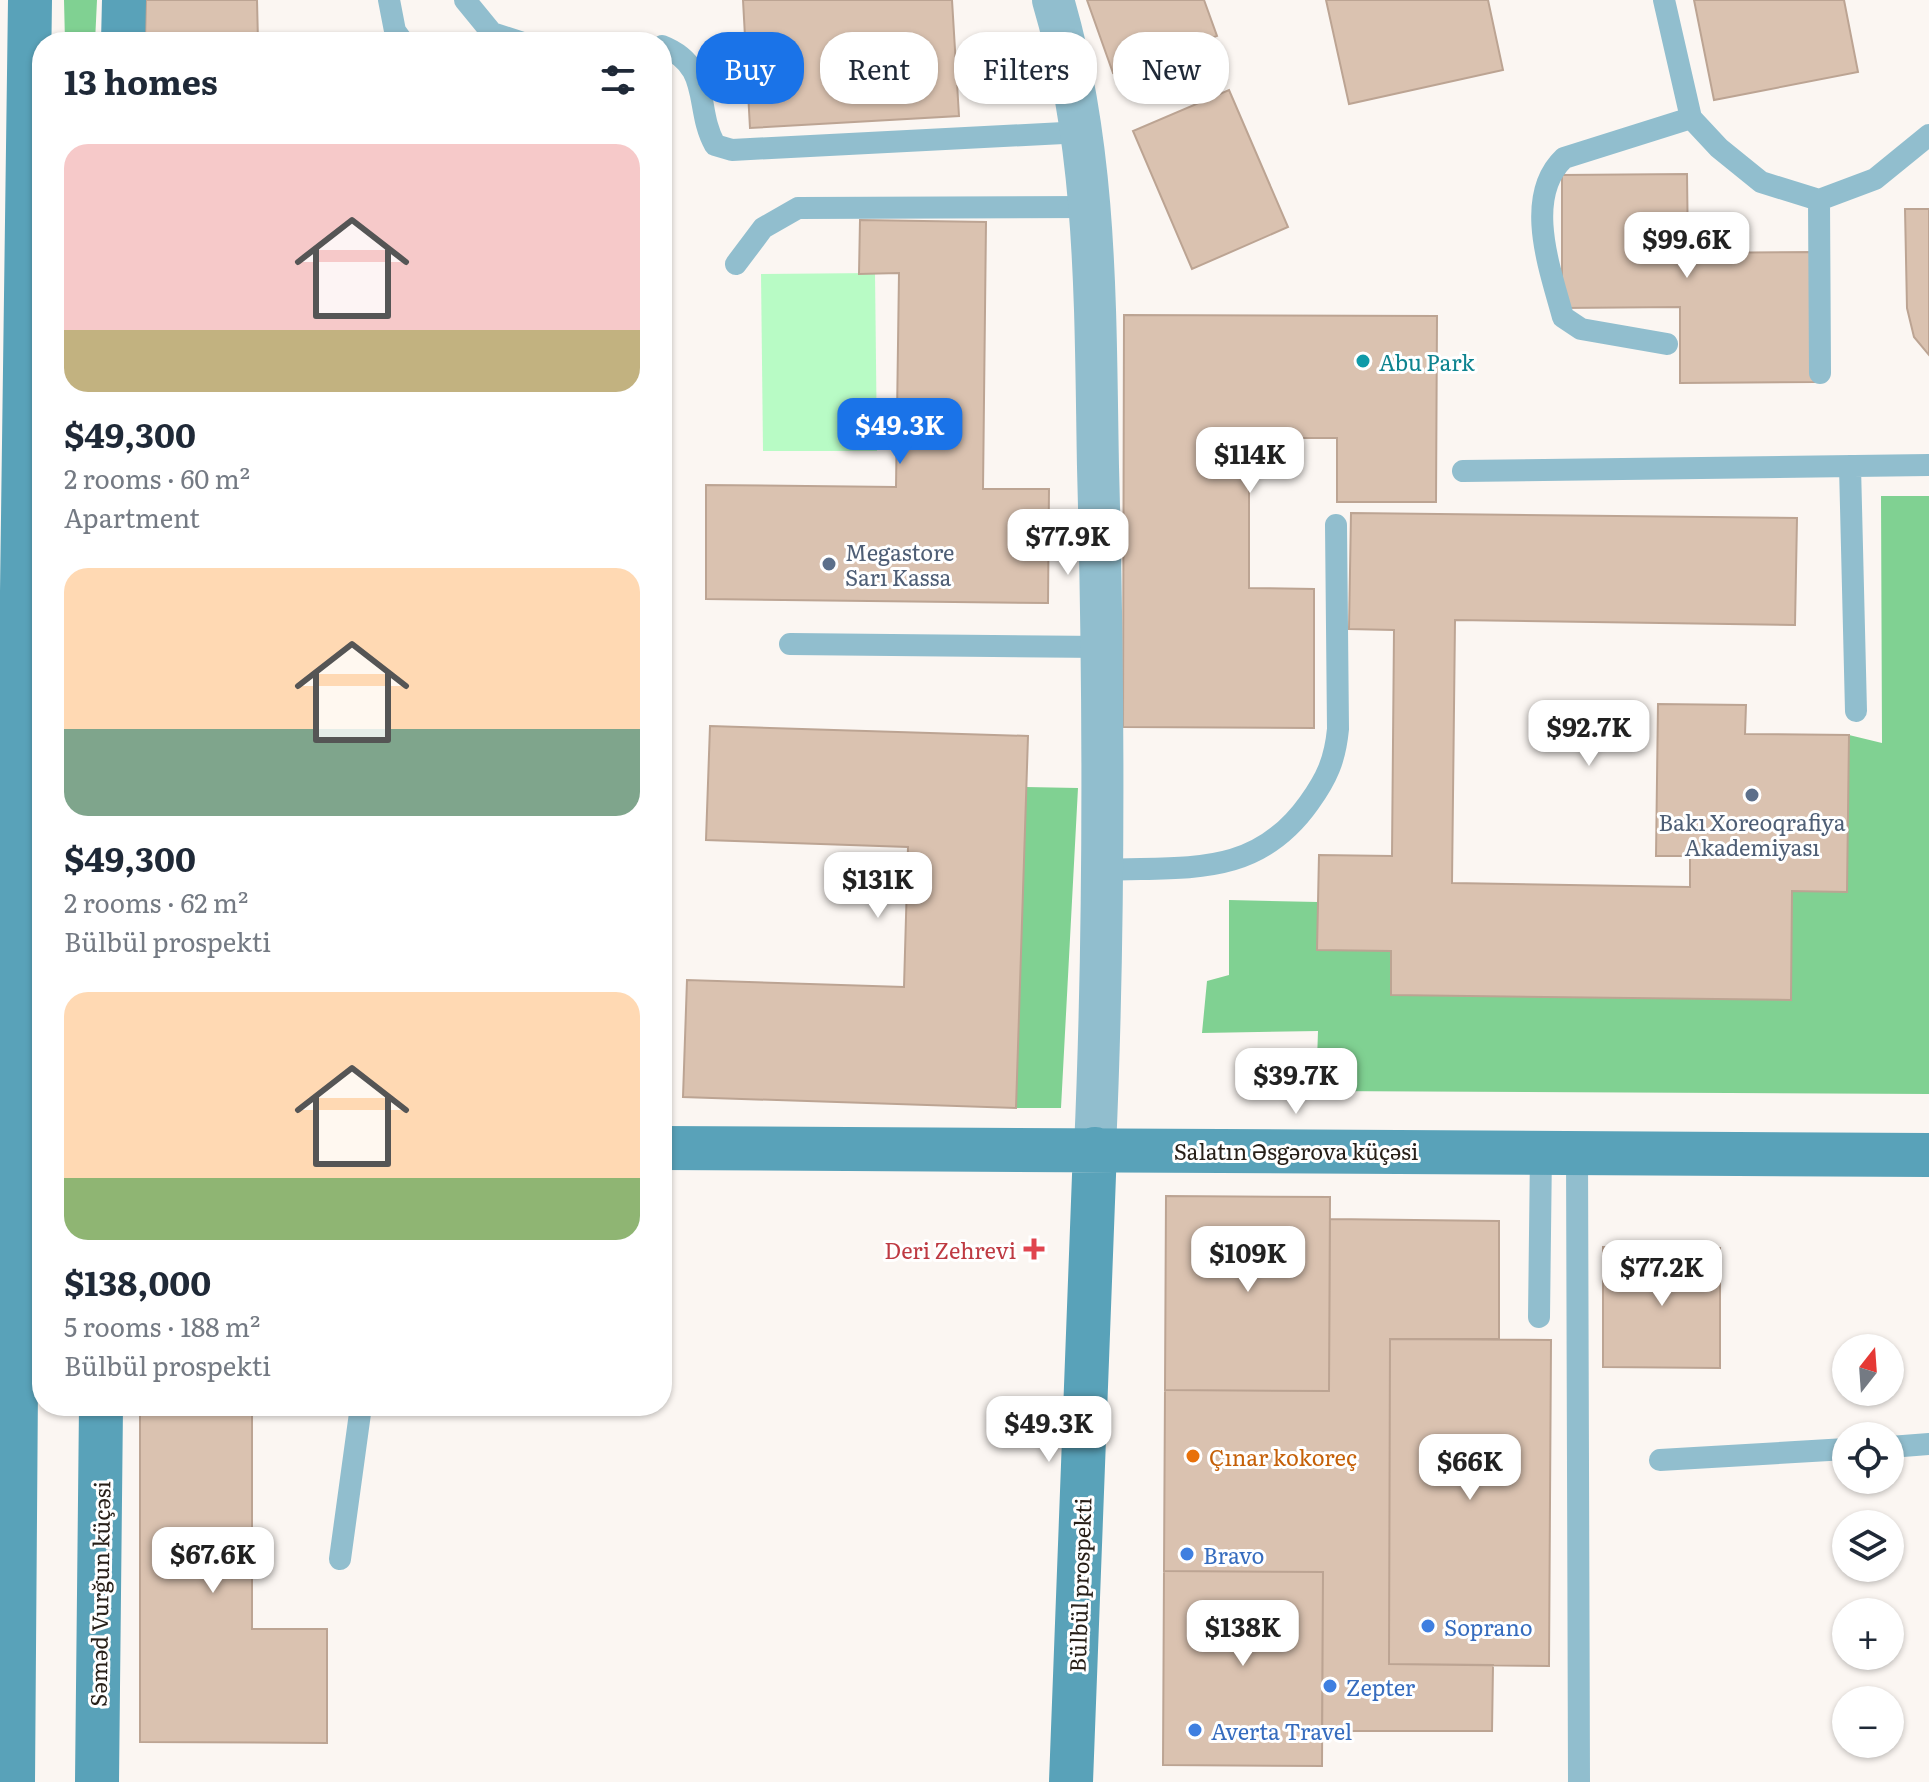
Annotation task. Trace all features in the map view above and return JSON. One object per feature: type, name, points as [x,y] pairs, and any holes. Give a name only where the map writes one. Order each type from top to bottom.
[{"type":"main road","points":[[13,1782],[20,1144],[14,139],[30,0]]},
{"type":"main road","points":[[123,32],[124,0]]},
{"type":"main road","name":"Salatın Əsgərova küçəsi","points":[[672,1148],[1929,1155]]},
{"type":"main road","name":"Bülbül prospekti","points":[[1071,1782],[1095,1149]]},
{"type":"main road","name":"Səməd Vurğun küçəsi","points":[[97,1782],[101,1416]]},
{"type":"street","points":[[1053,0],[1066,43],[1083,132],[1090,207],[1103,647],[1102,870],[1095,1149]]},
{"type":"lane","points":[[389,0],[396,32]]},
{"type":"lane","points":[[465,0],[491,32]]},
{"type":"lane","points":[[1664,0],[1691,118],[1719,148],[1761,182],[1819,200],[1875,179],[1929,135]]},
{"type":"lane","points":[[672,50],[680,53],[702,89],[705,129],[715,145],[732,150],[1083,132]]},
{"type":"lane","points":[[1667,344],[1581,329],[1563,317],[1551,274],[1541,199],[1549,173],[1564,158],[1691,118]]},
{"type":"lane","points":[[1819,200],[1820,373]]},
{"type":"lane","points":[[736,264],[763,228],[798,208],[1090,207]]},
{"type":"lane","points":[[1463,471],[1929,465]]},
{"type":"lane","points":[[1850,466],[1856,711]]},
{"type":"lane","points":[[1102,870],[1226,864],[1265,848],[1293,825],[1329,774],[1336,755],[1338,729],[1336,525]]},
{"type":"lane","points":[[790,644],[1103,647]]},
{"type":"lane","points":[[1539,1317],[1559,1152]]},
{"type":"lane","points":[[1559,1152],[1579,1782]]},
{"type":"lane","points":[[340,1559],[360,1416]]},
{"type":"lane","points":[[1904,1446],[1929,1444]]},
{"type":"lane","points":[[1660,1460],[1832,1450]]},
{"type":"green space","points":[[64,0],[97,0],[95,32],[65,32]]},
{"type":"green space","points":[[875,273],[877,451],[763,451],[761,274]]},
{"type":"green space","points":[[1881,496],[1929,496],[1929,1094],[1316,1091],[1318,1031],[1202,1033],[1207,981],[1229,975],[1229,900],[1318,902],[1391,951],[1391,995],[1791,1000],[1792,891],[1847,891],[1849,735],[1882,743]]},
{"type":"green space","points":[[1026,787],[1078,788],[1061,1108],[1016,1108]]},
{"type":"building","points":[[146,0],[257,0],[258,32],[145,32]]},
{"type":"building","points":[[743,0],[952,0],[954,104],[958,104],[959,116],[750,128],[749,104],[804,104],[804,32],[745,32]]},
{"type":"building","points":[[1087,0],[1204,0],[1216,32],[1113,32],[1113,73]]},
{"type":"building","points":[[1326,0],[1488,0],[1503,70],[1349,104]]},
{"type":"building","points":[[1694,0],[1844,0],[1858,72],[1714,100]]},
{"type":"building","points":[[1229,90],[1288,227],[1192,269],[1133,131],[1196,104],[1229,104]]},
{"type":"building","points":[[1687,174],[1688,253],[1813,252],[1814,382],[1680,383],[1680,307],[1562,308],[1562,175]]},
{"type":"building","points":[[1905,209],[1929,209],[1929,355],[1914,337],[1907,308]]},
{"type":"building","points":[[860,220],[986,222],[983,489],[1049,489],[1048,603],[706,599],[706,485],[896,487],[899,273],[859,274]]},
{"type":"building","points":[[1124,315],[1437,316],[1436,502],[1337,502],[1337,438],[1249,438],[1249,588],[1314,589],[1314,728],[1123,727]]},
{"type":"building","name":"Bakı Xoreoqrafiya Akademiyası","points":[[1351,513],[1797,518],[1795,625],[1455,620],[1452,883],[1690,887],[1690,856],[1656,856],[1658,704],[1746,705],[1745,734],[1849,735],[1847,892],[1792,891],[1791,1000],[1391,995],[1391,951],[1317,950],[1319,855],[1392,856],[1394,630],[1349,629]]},
{"type":"building","points":[[710,726],[1028,736],[1016,1108],[683,1097],[687,980],[904,987],[908,847],[706,840]]},
{"type":"building","points":[[1166,1196],[1330,1197],[1329,1391],[1165,1390]]},
{"type":"building","points":[[1330,1219],[1499,1221],[1499,1339],[1390,1339],[1389,1664],[1493,1665],[1492,1731],[1322,1731],[1323,1572],[1164,1571],[1165,1390],[1329,1391]]},
{"type":"building","points":[[1603,1247],[1720,1248],[1720,1368],[1603,1367]]},
{"type":"building","points":[[1390,1339],[1551,1340],[1549,1666],[1389,1664]]},
{"type":"building","points":[[140,1416],[252,1416],[252,1629],[327,1629],[327,1743],[140,1742]]},
{"type":"building","points":[[1164,1571],[1323,1572],[1322,1766],[1163,1765]]},
{"type":"place","name":"Abu Park","points":[[1363,361]]},
{"type":"place","name":"Megastore Sarı Kassa","points":[[829,564]]},
{"type":"place","name":"Bakı Xoreoqrafiya Akademiyası","points":[[1752,795]]},
{"type":"place","name":"Deri Zehrevi","points":[[1034,1249]]},
{"type":"place","name":"Çınar kokoreç","points":[[1193,1456]]},
{"type":"place","name":"Bravo","points":[[1187,1554]]},
{"type":"place","name":"Soprano","points":[[1428,1626]]},
{"type":"place","name":"Zepter","points":[[1330,1686]]},
{"type":"place","name":"Averta Travel","points":[[1195,1730]]}]
